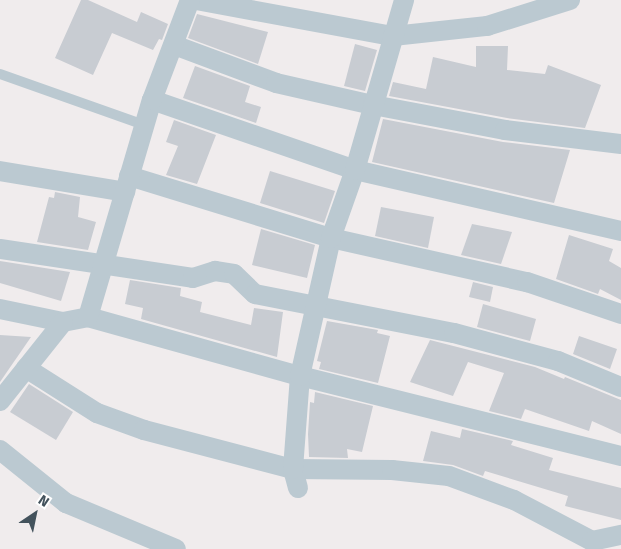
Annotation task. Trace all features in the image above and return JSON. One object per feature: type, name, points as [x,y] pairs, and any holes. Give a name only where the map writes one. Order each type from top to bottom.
[{"type":"street","points":[[88,317],[152,100],[190,0]]},
{"type":"street","points":[[196,0],[394,36],[487,26],[570,0]]},
{"type":"street","points":[[295,478],[300,376],[331,238],[355,170],[404,0]]},
{"type":"street","points":[[174,45],[276,83],[373,105],[505,130],[621,144]]},
{"type":"street","points":[[152,100],[355,170],[621,231]]},
{"type":"street","points":[[0,171],[127,184],[331,238],[527,282],[621,314]]},
{"type":"street","points":[[0,249],[193,278],[215,271],[234,274],[255,294],[464,335],[558,361],[621,386]]},
{"type":"street","points":[[0,309],[63,322],[88,317],[300,376],[621,456]]},
{"type":"street","points":[[0,401],[63,322]]},
{"type":"street","points":[[26,368],[105,416],[295,478],[392,470],[449,476],[514,500],[592,541],[621,535]]},
{"type":"street","points":[[0,450],[66,503],[176,549]]},
{"type":"lane","points":[[0,74],[144,125]]},
{"type":"building","points":[[81,0],[88,0],[137,22],[141,12],[168,24],[162,40],[159,39],[153,50],[112,33],[93,75],[55,58]]},
{"type":"building","points":[[197,14],[268,32],[258,64],[188,38]]},
{"type":"building","points":[[355,44],[377,50],[365,91],[344,86]]},
{"type":"building","points":[[476,46],[508,46],[507,70],[545,74],[548,65],[601,85],[585,128],[507,118],[389,96],[393,82],[426,89],[433,57],[476,67]]},
{"type":"building","points":[[195,66],[250,86],[245,102],[261,107],[256,123],[183,98]]},
{"type":"building","points":[[383,119],[503,142],[570,150],[554,203],[372,162]]},
{"type":"building","points":[[174,120],[216,135],[197,184],[166,175],[178,146],[166,142]]},
{"type":"building","points":[[270,171],[335,191],[324,223],[260,203]]},
{"type":"building","points":[[55,192],[80,197],[78,217],[96,222],[88,250],[37,242],[49,197],[54,198]]},
{"type":"building","points":[[381,207],[434,217],[428,248],[375,236]]},
{"type":"building","points":[[472,224],[512,232],[501,264],[461,255]]},
{"type":"building","points":[[261,229],[315,245],[307,278],[252,265]]},
{"type":"building","points":[[569,235],[613,249],[609,261],[621,268],[621,300],[600,289],[598,294],[556,279]]},
{"type":"building","points":[[0,261],[70,272],[61,301],[0,283]]},
{"type":"building","points":[[130,280],[181,288],[180,296],[202,302],[200,312],[251,325],[254,308],[283,312],[277,357],[141,319],[143,308],[125,304]]},
{"type":"building","points":[[473,282],[493,287],[490,302],[469,297]]},
{"type":"building","points":[[483,304],[536,319],[530,341],[477,327]]},
{"type":"building","points":[[327,321],[378,330],[377,333],[390,336],[378,383],[319,369],[321,362],[317,361]]},
{"type":"building","points":[[0,335],[31,337],[0,382]]},
{"type":"building","points":[[579,336],[617,349],[610,369],[573,354]]},
{"type":"building","points":[[430,340],[535,367],[621,400],[621,434],[592,421],[589,431],[525,409],[521,419],[489,411],[504,373],[468,362],[453,396],[410,382]]},
{"type":"building","points":[[29,384],[73,412],[56,440],[10,412]]},
{"type":"building","points":[[315,392],[373,406],[362,452],[347,449],[348,458],[309,457],[310,402],[314,403]]},
{"type":"building","points":[[462,429],[513,441],[511,445],[553,458],[549,470],[621,488],[621,520],[565,506],[568,496],[485,471],[483,476],[453,465],[423,461],[431,431],[460,438]]}]
